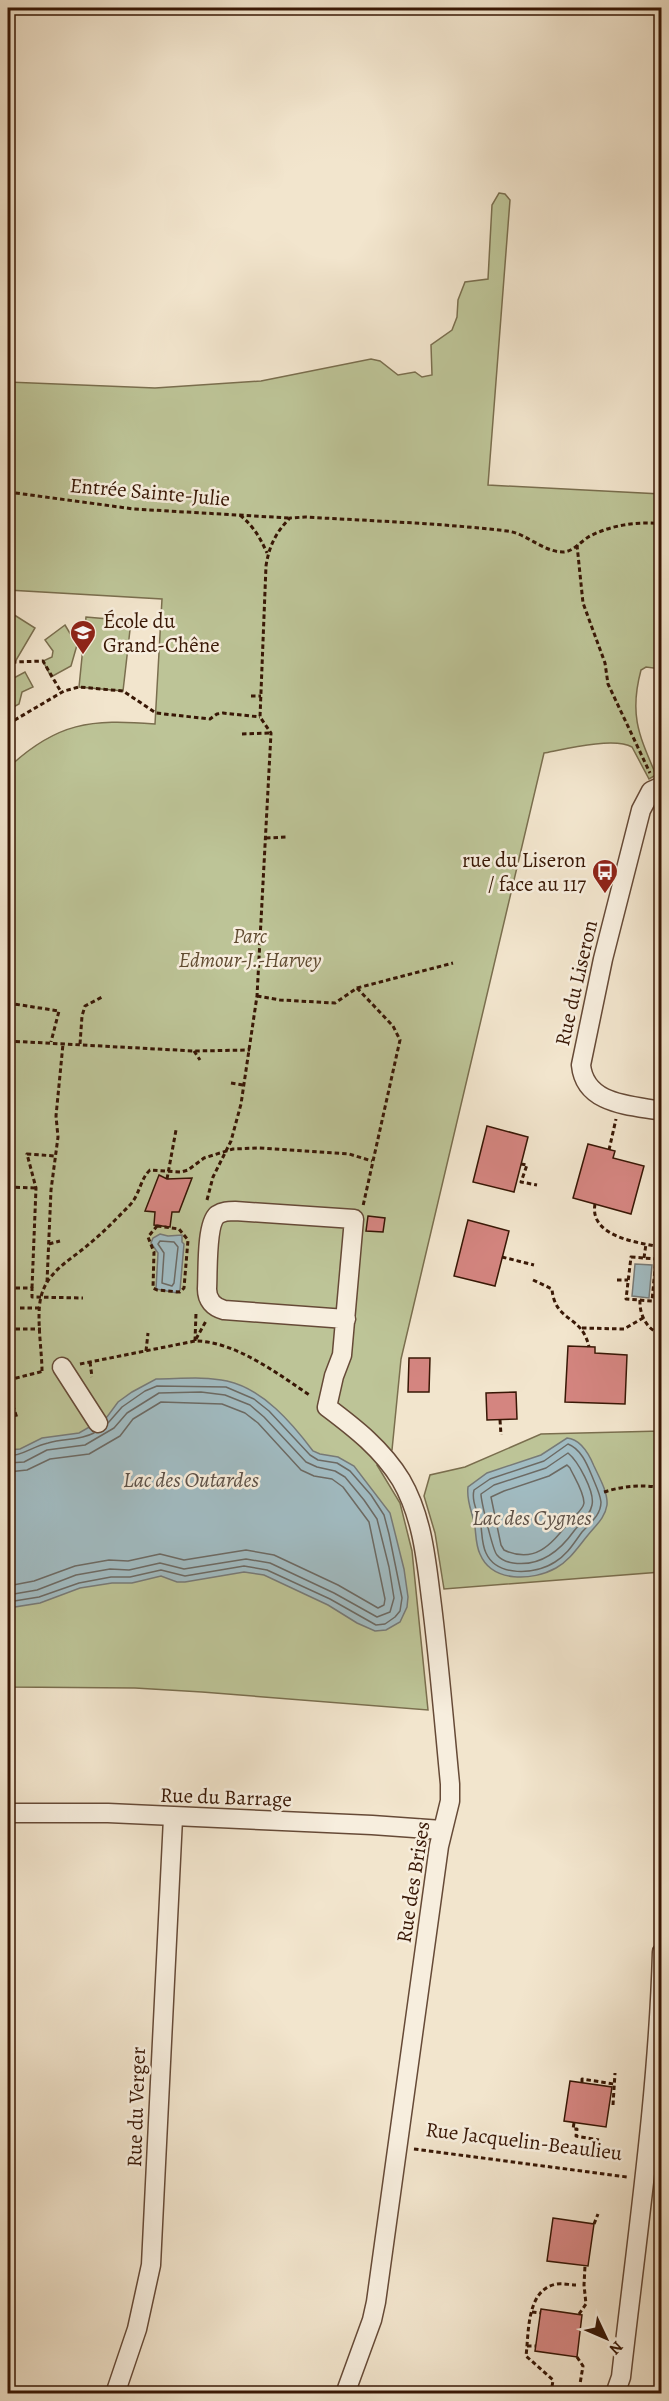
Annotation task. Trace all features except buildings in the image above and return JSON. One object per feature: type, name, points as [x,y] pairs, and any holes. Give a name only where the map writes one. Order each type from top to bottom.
[{"type":"street","name":"Rue du Liseron","points":[[657,782],[641,810],[582,1055],[582,1074],[588,1088],[599,1096],[620,1103],[662,1110]]},
{"type":"street","points":[[327,1407],[334,1376],[342,1355],[346,1319],[354,1219],[224,1211],[214,1218],[210,1240],[207,1296],[220,1309],[346,1319]]},
{"type":"street","points":[[62,1367],[98,1423]]},
{"type":"street","name":"Rue des Brises","points":[[327,1407],[367,1438],[386,1459],[402,1481],[419,1522],[435,1627],[450,1784],[450,1801],[442,1830],[381,2272],[372,2320],[345,2394]]},
{"type":"street","name":"Rue du Barrage","points":[[8,1813],[108,1813],[173,1818],[382,1825],[442,1830]]},
{"type":"street","name":"Rue du Verger","points":[[115,2394],[137,2329],[151,2265],[173,1818]]},
{"type":"street","points":[[622,2388],[637,2178],[654,2152],[662,1952]]},
{"type":"path","name":"Entrée Sainte-Julie","points":[[8,492],[134,509],[305,517],[510,531],[553,551],[563,552],[571,550],[577,544]]},
{"type":"path","points":[[240,515],[260,536],[268,554]]},
{"type":"path","points":[[207,1201],[213,1177],[227,1153],[241,1104],[257,996],[271,732],[260,717],[268,554],[274,537],[290,518]]},
{"type":"path","points":[[657,782],[608,684],[605,663],[583,603],[579,585],[577,544],[615,526],[633,523],[662,524]]},
{"type":"path","points":[[8,670],[15,662],[43,662],[61,692]]},
{"type":"path","points":[[8,723],[61,692],[79,687],[123,691],[156,713],[210,719],[223,713],[260,717]]},
{"type":"path","points":[[251,696],[261,696]]},
{"type":"path","points":[[242,734],[271,732]]},
{"type":"path","points":[[266,838],[286,837]]},
{"type":"path","points":[[257,996],[280,1000],[334,1003],[357,988],[453,963]]},
{"type":"path","points":[[354,1219],[362,1217],[364,1194],[400,1048],[400,1040],[393,1026],[357,988]]},
{"type":"path","points":[[80,1044],[82,1016],[86,1006],[104,996]]},
{"type":"path","points":[[8,1003],[59,1011],[51,1042]]},
{"type":"path","points":[[8,1041],[194,1051],[250,1050]]},
{"type":"path","points":[[47,1284],[58,1137],[56,1116],[63,1043]]},
{"type":"path","points":[[194,1051],[200,1060]]},
{"type":"path","points":[[231,1083],[243,1085]]},
{"type":"path","points":[[609,1150],[620,1103]]},
{"type":"path","points":[[166,1179],[176,1130]]},
{"type":"path","points":[[42,1371],[40,1308],[41,1297],[47,1284],[55,1271],[91,1244],[137,1197],[146,1174],[154,1169],[181,1172],[188,1170],[204,1158],[227,1153],[233,1149],[349,1154],[372,1161]]},
{"type":"path","points":[[55,1156],[27,1154],[36,1188],[32,1297],[82,1298]]},
{"type":"path","points":[[521,1164],[527,1165],[521,1182],[537,1185]]},
{"type":"path","points":[[8,1187],[36,1188]]},
{"type":"path","points":[[595,1204],[594,1213],[608,1230],[622,1239],[662,1247]]},
{"type":"path","points":[[157,1226],[162,1227],[179,1229],[188,1240],[184,1288],[180,1292],[153,1288],[154,1252],[148,1237],[157,1226]]},
{"type":"path","points":[[49,1244],[60,1242]]},
{"type":"path","points":[[644,1258],[646,1244]]},
{"type":"path","points":[[502,1257],[534,1265]]},
{"type":"path","points":[[630,1257],[644,1258],[656,1259],[651,1301],[626,1299],[630,1257]]},
{"type":"path","points":[[533,1280],[552,1289],[553,1297],[561,1312],[582,1328],[589,1347]]},
{"type":"path","points":[[617,1280],[628,1280]]},
{"type":"path","points":[[8,1288],[32,1288]]},
{"type":"path","points":[[640,1300],[643,1318],[653,1331],[662,1334]]},
{"type":"path","points":[[195,1341],[196,1307]]},
{"type":"path","points":[[20,1308],[40,1308]]},
{"type":"path","points":[[195,1341],[210,1314]]},
{"type":"path","points":[[582,1328],[624,1329],[643,1318]]},
{"type":"path","points":[[8,1329],[41,1329]]},
{"type":"path","points":[[146,1351],[148,1333]]},
{"type":"path","points":[[8,1380],[42,1371],[195,1341],[212,1341],[242,1353],[327,1407]]},
{"type":"path","points":[[90,1362],[92,1377]]},
{"type":"path","points":[[8,1391],[17,1418]]},
{"type":"path","points":[[500,1420],[501,1435]]},
{"type":"path","points":[[604,1492],[648,1485],[662,1488]]},
{"type":"path","points":[[613,2105],[615,2073]]},
{"type":"path","points":[[582,2082],[582,2079],[614,2084]]},
{"type":"path","points":[[574,2123],[573,2129],[577,2129],[576,2136],[599,2140]]},
{"type":"path","name":"Rue Jacquelin-Beaulieu","points":[[412,2149],[637,2178]]},
{"type":"path","points":[[594,2224],[598,2214]]},
{"type":"path","points":[[579,2314],[586,2304],[585,2266]]},
{"type":"path","points":[[551,2394],[553,2380],[526,2356],[532,2305],[556,2284],[576,2285]]},
{"type":"path","points":[[532,2312],[541,2313]]},
{"type":"path","points":[[527,2346],[536,2346]]},
{"type":"path","points":[[577,2357],[583,2366],[580,2384]]},
{"type":"green space","name":"Parc Edmour-J.-Harvey","points":[[499,193],[505,194],[510,200],[488,485],[661,494],[661,669],[646,667],[641,670],[636,700],[641,736],[656,775],[649,779],[632,747],[624,744],[602,743],[544,753],[401,1359],[392,1450],[377,1465],[400,1503],[412,1551],[428,1710],[135,1688],[8,1687],[8,768],[43,741],[76,727],[112,722],[155,724],[162,599],[8,590],[8,382],[155,388],[261,381],[371,359],[380,361],[398,375],[415,372],[422,377],[432,375],[431,345],[452,330],[457,317],[458,300],[465,282],[488,279],[492,205]]},
{"type":"green space","points":[[8,611],[35,628],[15,662],[8,658]]},
{"type":"green space","points":[[86,617],[131,621],[123,691],[79,687]]},
{"type":"green space","points":[[65,625],[77,645],[71,666],[51,677],[43,661],[52,657],[53,651],[45,640]]},
{"type":"green space","points":[[25,672],[33,687],[22,692],[19,704],[8,710],[10,680]]},
{"type":"green space","points":[[661,1431],[661,1572],[444,1589],[435,1533],[424,1496],[430,1475],[465,1467],[541,1434]]},
{"type":"water","points":[[160,1234],[182,1235],[184,1244],[180,1290],[177,1293],[156,1289],[158,1253],[151,1243],[153,1238]]},
{"type":"water","points":[[635,1264],[652,1265],[649,1298],[632,1296]]},
{"type":"water","name":"Lac des Outardes","points":[[156,1379],[209,1379],[240,1385],[253,1391],[276,1408],[313,1451],[338,1457],[354,1466],[390,1513],[404,1569],[408,1597],[407,1607],[400,1622],[386,1630],[375,1631],[328,1605],[264,1575],[244,1572],[185,1582],[177,1582],[161,1576],[132,1583],[112,1583],[80,1588],[40,1603],[8,1608],[8,1450],[20,1449],[42,1438],[79,1433],[107,1417],[118,1402],[132,1392]]},
{"type":"water","name":"Lac des Cygnes","points":[[567,1438],[576,1441],[590,1457],[605,1490],[606,1510],[574,1553],[556,1568],[525,1577],[503,1575],[486,1563],[480,1554],[468,1498],[468,1487],[487,1473],[541,1455]]},
{"type":"place","name":"École du Grand-Chêne","points":[[83,656]]},
{"type":"place","name":"rue du Liseron / face au 117","points":[[605,895]]}]
